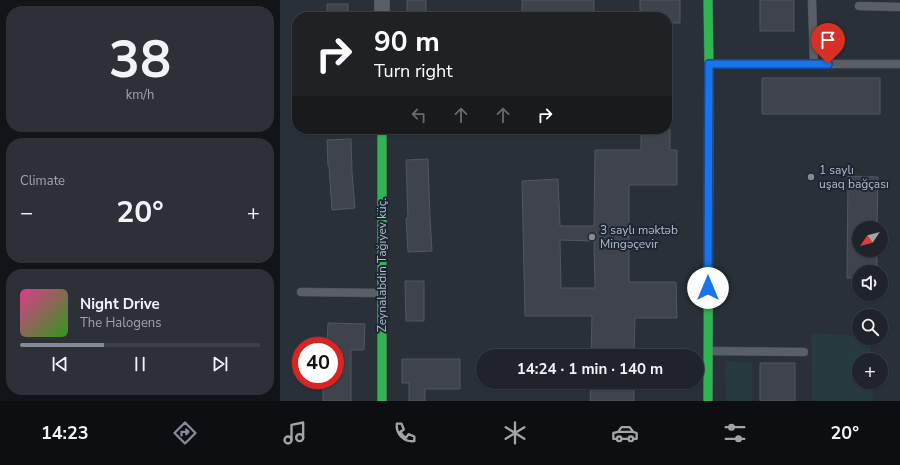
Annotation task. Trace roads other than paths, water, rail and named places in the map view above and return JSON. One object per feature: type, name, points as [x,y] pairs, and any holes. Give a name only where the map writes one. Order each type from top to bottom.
[{"type":"street","points":[[382,0],[382,12]]},
{"type":"street","points":[[708,0],[708,401]]},
{"type":"street","name":"Zeynalabdin Tağıyev küç.","points":[[382,134],[382,401]]},
{"type":"lane","points":[[812,0],[814,64]]},
{"type":"lane","points":[[859,6],[900,7]]},
{"type":"lane","points":[[709,64],[900,64]]},
{"type":"lane","points":[[301,292],[382,293]]},
{"type":"lane","points":[[708,351],[804,352]]},
{"type":"place","name":"1 saylı uşaq bağçası","points":[[811,177]]},
{"type":"place","name":"3 saylı məktəb Mingəçevir","points":[[592,237]]}]
